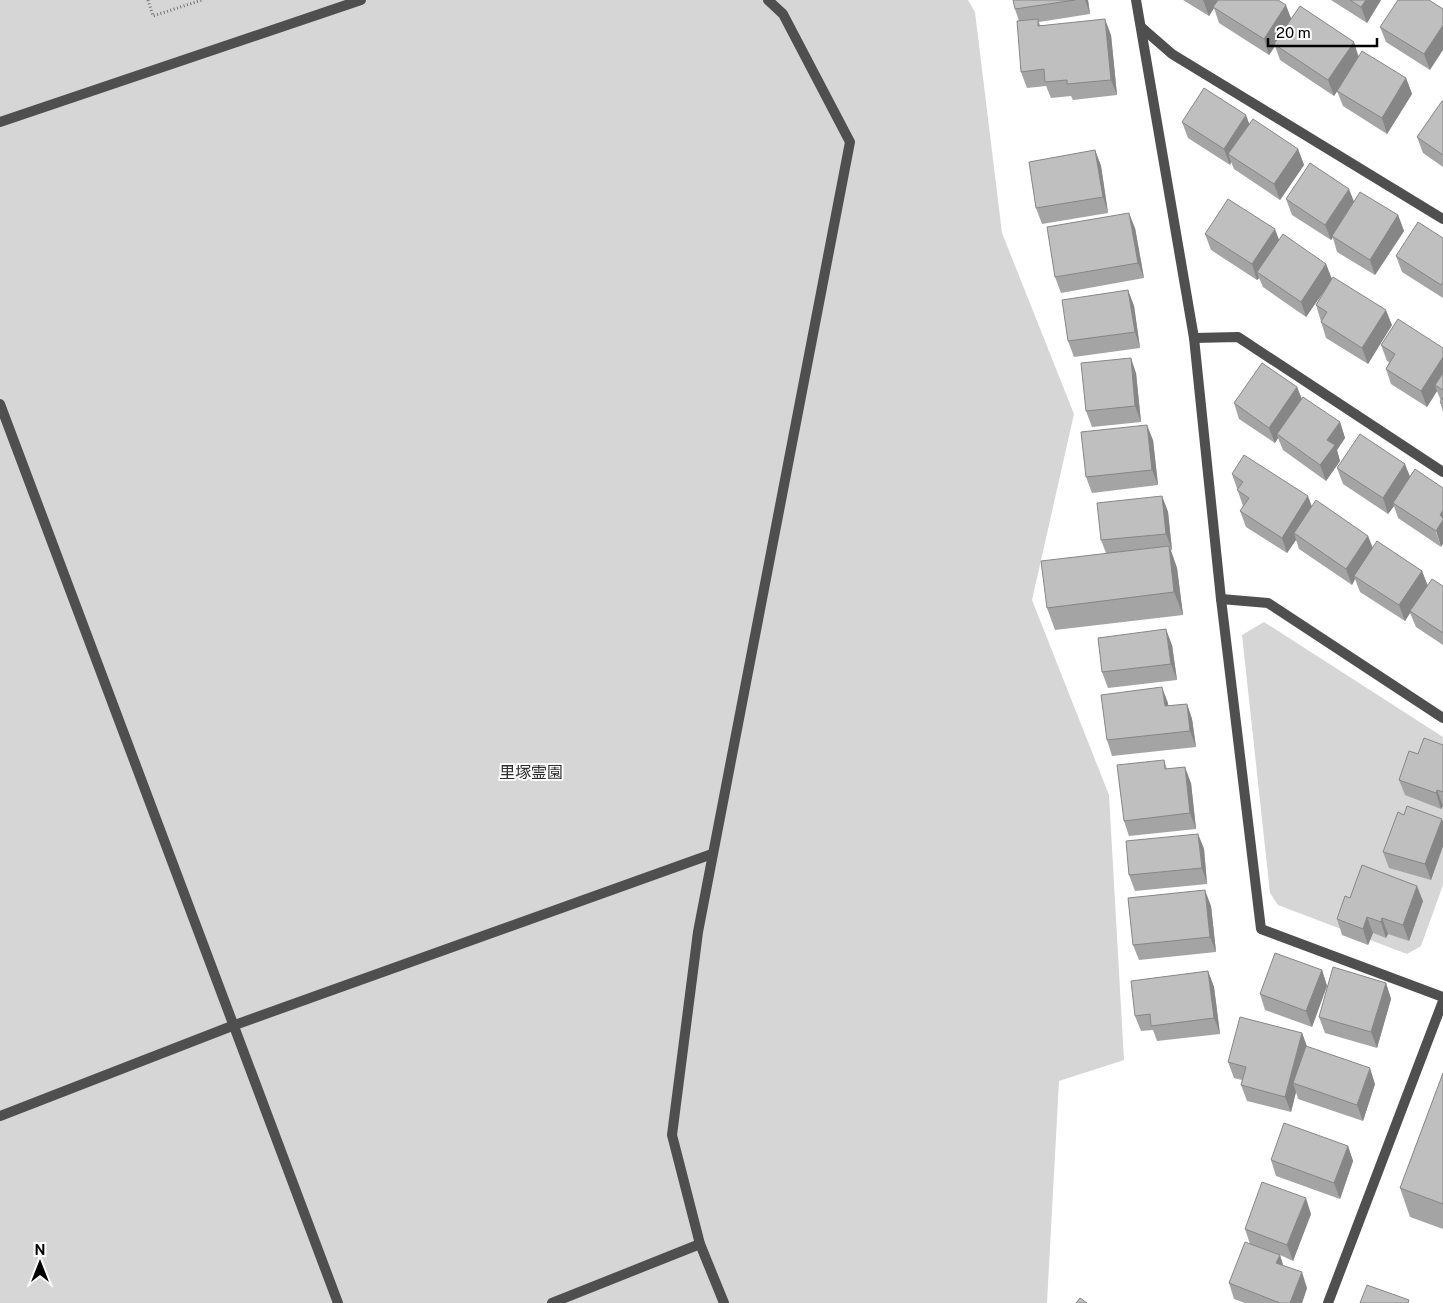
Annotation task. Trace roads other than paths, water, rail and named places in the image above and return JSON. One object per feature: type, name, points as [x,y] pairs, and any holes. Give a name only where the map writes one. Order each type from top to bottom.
[{"type":"street","points":[[0,122],[361,0]]},
{"type":"street","points":[[724,1303],[700,1244],[672,1135],[698,932],[850,142],[783,14],[768,0]]},
{"type":"street","points":[[1136,0],[1194,338],[1221,599],[1261,929],[1443,997]]},
{"type":"street","points":[[1141,27],[1172,54],[1443,219]]},
{"type":"street","points":[[1194,338],[1238,337],[1443,472]]},
{"type":"street","points":[[0,404],[232,1026],[338,1303]]},
{"type":"street","points":[[1221,599],[1268,603],[1443,718]]},
{"type":"street","points":[[0,1116],[232,1026],[712,854]]},
{"type":"street","points":[[1328,1303],[1443,1001]]},
{"type":"street","points":[[552,1303],[700,1244]]},
{"type":"park label","name":"里塚霊園","points":[[531,772]]}]
